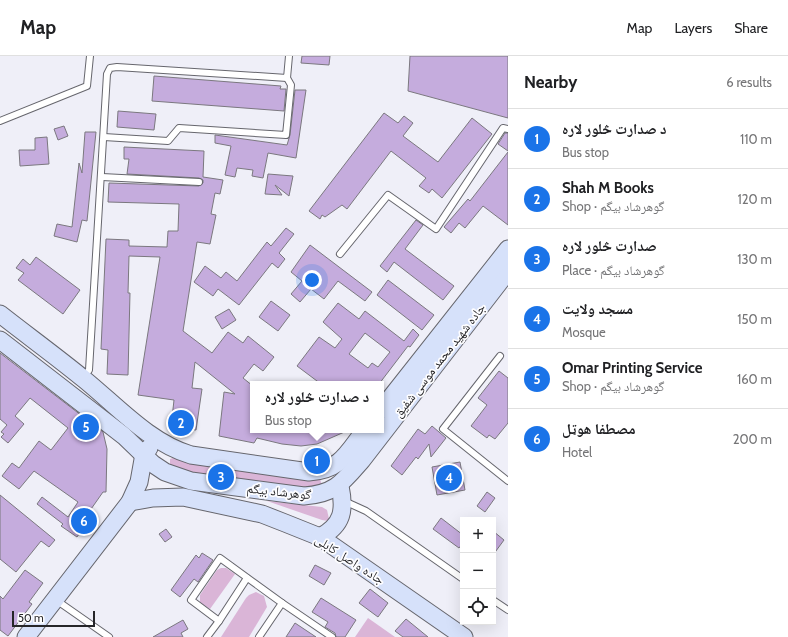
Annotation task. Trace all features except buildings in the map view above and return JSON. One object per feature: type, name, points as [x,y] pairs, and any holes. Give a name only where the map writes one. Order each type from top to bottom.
[{"type":"main road","name":"جاده شهید محمد موسی شفیق","points":[[384,406],[508,249]]},
{"type":"main road","name":"جاده شهید محمد موسی شفیق","points":[[384,432],[508,271]]},
{"type":"main road","name":"گوهرشاد بیگم","points":[[0,314],[156,439],[176,450],[191,455],[310,472],[324,471],[340,462],[363,433]]},
{"type":"main road","name":"گوهرشاد بیگم","points":[[0,340],[124,436],[165,472],[191,481],[304,496],[330,492],[341,493]]},
{"type":"main road","name":"جاده شهید محمد موسی شفیق","points":[[341,493],[362,460],[383,433]]},
{"type":"main road","points":[[26,637],[130,502],[156,439]]},
{"type":"main road","points":[[148,458],[167,484],[183,497]]},
{"type":"main road","points":[[320,538],[331,532],[337,525],[341,515],[341,493]]},
{"type":"main road","name":"جاده واصل کابلی","points":[[130,502],[153,498],[183,497],[262,514],[320,538],[464,637]]},
{"type":"lane","points":[[0,121],[87,86],[90,56]]},
{"type":"lane","points":[[104,137],[168,141],[179,128],[286,135],[291,85],[287,78],[290,56]]},
{"type":"lane","points":[[83,379],[89,370],[102,177],[107,74],[110,68],[117,67],[287,78]]},
{"type":"lane","points":[[340,254],[388,195],[436,229],[503,128],[508,129]]},
{"type":"lane","points":[[102,177],[199,182]]},
{"type":"lane","points":[[500,356],[443,429],[508,481]]},
{"type":"lane","points":[[341,493],[460,577]]},
{"type":"lane","points":[[219,621],[191,600],[220,558],[332,637]]},
{"type":"lane","points":[[207,637],[247,578]]},
{"type":"lane","points":[[55,599],[109,637]]},
{"type":"lane","points":[[496,602],[508,610]]},
{"type":"lane","points":[[259,637],[282,603]]},
{"type":"shaded area","points":[[173,458],[199,463],[320,479],[322,485],[312,489],[200,477],[176,469],[170,464],[170,459]]},
{"type":"shaded area","points":[[267,501],[322,507],[327,510],[329,519],[328,521],[322,520]]},
{"type":"shaded area","points":[[226,568],[235,574],[210,609],[200,603],[200,595],[217,570]]},
{"type":"shaded area","points":[[256,592],[264,596],[267,607],[249,637],[221,637],[246,598]]},
{"type":"shaded area","points":[[368,618],[395,637],[355,637]]},
{"type":"place","name":"Shah M Books","points":[[181,423]]},
{"type":"place","name":"Omar Printing Service","points":[[86,427]]},
{"type":"place","name":"د صدارت څلور لاره","points":[[317,461]]},
{"type":"place","name":"صدارت څلور لاره","points":[[221,477]]},
{"type":"place","name":"مسجد ولایت","points":[[449,478]]},
{"type":"place","name":"مصطفا هوټل","points":[[84,521]]}]
